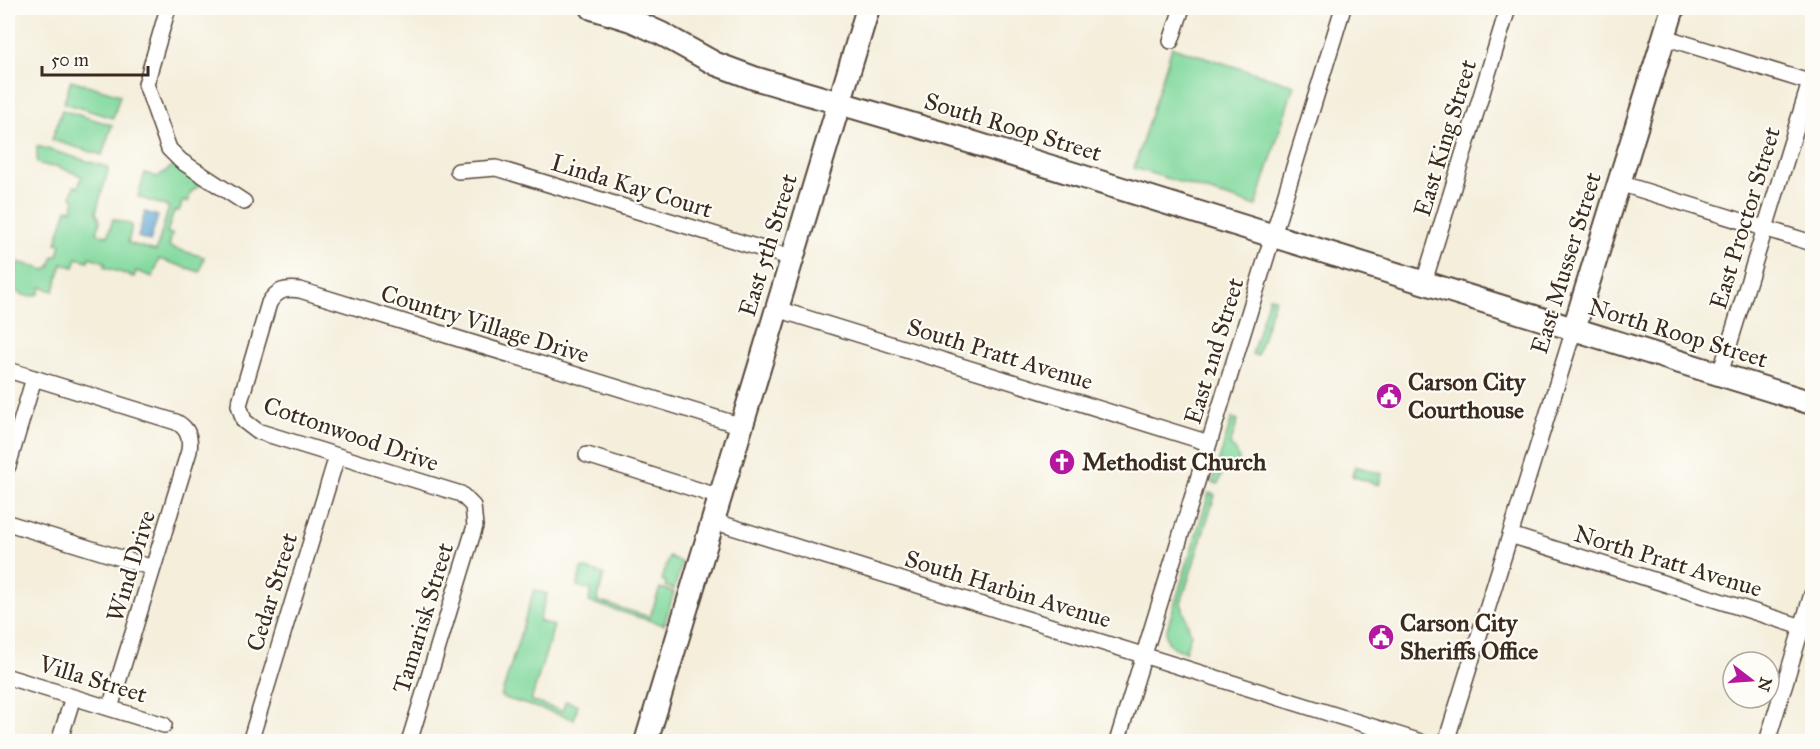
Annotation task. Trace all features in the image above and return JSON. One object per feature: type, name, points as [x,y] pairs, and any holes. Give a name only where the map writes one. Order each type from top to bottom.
[{"type":"street","points":[[168,8],[146,84],[169,149],[181,161],[244,202]]},
{"type":"street","name":"South Roop Street","points":[[592,8],[642,25],[726,68],[1424,282]]},
{"type":"street","name":"East 5th Street","points":[[646,741],[868,8]]},
{"type":"street","points":[[1171,41],[1182,8]]},
{"type":"street","name":"East 2nd Street","points":[[1117,741],[1343,8]]},
{"type":"street","name":"East King Street","points":[[1424,282],[1508,8]]},
{"type":"street","name":"East Musser Street","points":[[1446,741],[1673,8]]},
{"type":"street","points":[[1664,37],[1812,80]]},
{"type":"street","name":"East Proctor Street","points":[[1720,374],[1812,80]]},
{"type":"street","name":"Linda Kay Court","points":[[458,171],[496,168],[792,258]]},
{"type":"street","points":[[1619,183],[1812,243]]},
{"type":"street","name":"North Roop Street","points":[[1424,282],[1812,403]]},
{"type":"street","name":"Country Village Drive","points":[[254,352],[269,303],[275,293],[287,289],[300,290],[742,426]]},
{"type":"street","name":"South Pratt Avenue","points":[[777,309],[1209,443]]},
{"type":"street","name":"Cottonwood Drive","points":[[254,352],[239,405],[244,421],[257,431],[461,494],[473,506]]},
{"type":"street","points":[[8,370],[34,378],[8,466]]},
{"type":"street","name":"Wind Drive","points":[[34,378],[176,422],[185,428],[189,436],[189,451],[110,708]]},
{"type":"street","points":[[588,455],[720,497]]},
{"type":"street","name":"Cedar Street","points":[[250,741],[337,456]]},
{"type":"street","name":"Tamarisk Street","points":[[409,741],[475,526],[473,506]]},
{"type":"street","name":"South Harbin Avenue","points":[[712,521],[1421,741]]},
{"type":"street","points":[[8,523],[153,568]]},
{"type":"street","name":"North Pratt Avenue","points":[[1509,535],[1807,629]]},
{"type":"street","points":[[1767,741],[1807,629],[1812,594]]},
{"type":"street","name":"Villa Street","points":[[8,676],[164,725]]},
{"type":"street","points":[[59,741],[73,697]]},
{"type":"green space","points":[[1172,47],[1294,85],[1256,206],[1134,168]]},
{"type":"green space","points":[[71,80],[120,95],[113,118],[64,103]]},
{"type":"green space","points":[[62,110],[112,125],[102,155],[52,140]]},
{"type":"green space","points":[[37,146],[107,167],[108,171],[96,212],[100,220],[97,233],[108,236],[113,219],[132,225],[128,243],[156,251],[169,207],[138,197],[145,173],[157,177],[176,164],[203,182],[191,192],[188,202],[183,201],[179,211],[174,211],[167,233],[172,234],[169,247],[204,257],[200,272],[159,259],[153,277],[136,271],[134,277],[104,267],[105,262],[89,257],[88,261],[77,258],[74,267],[62,264],[54,291],[41,287],[39,294],[26,295],[15,290],[13,281],[18,262],[45,270],[50,267],[54,256],[58,256],[61,244],[56,243],[67,209],[72,210],[75,199],[71,197],[74,186],[78,187],[82,176],[53,165],[52,167],[37,163]]},
{"type":"green space","points":[[1269,297],[1275,298],[1257,356],[1252,354]]},
{"type":"green space","points":[[1232,418],[1238,420],[1230,445],[1239,460],[1234,469],[1222,473],[1218,484],[1212,483]]},
{"type":"green space","points":[[1355,466],[1382,474],[1379,485],[1352,476]]},
{"type":"green space","points":[[1209,493],[1215,495],[1181,603],[1191,634],[1185,652],[1169,643],[1166,632]]},
{"type":"green space","points":[[669,556],[682,563],[674,589],[665,586],[666,582],[662,580]]},
{"type":"green space","points":[[582,568],[604,574],[597,601],[650,617],[660,588],[674,592],[664,625],[589,602],[591,590],[577,586]]},
{"type":"green space","points":[[534,590],[547,594],[539,621],[554,626],[531,701],[562,711],[566,701],[578,705],[574,719],[501,697]]},
{"type":"water","points":[[145,212],[158,216],[150,241],[138,237]]},
{"type":"place","name":"Carson City Courthouse","points":[[1389,396]]},
{"type":"place","name":"Methodist Church","points":[[1062,462]]},
{"type":"place","name":"Carson City Sheriffs Office","points":[[1381,637]]}]
